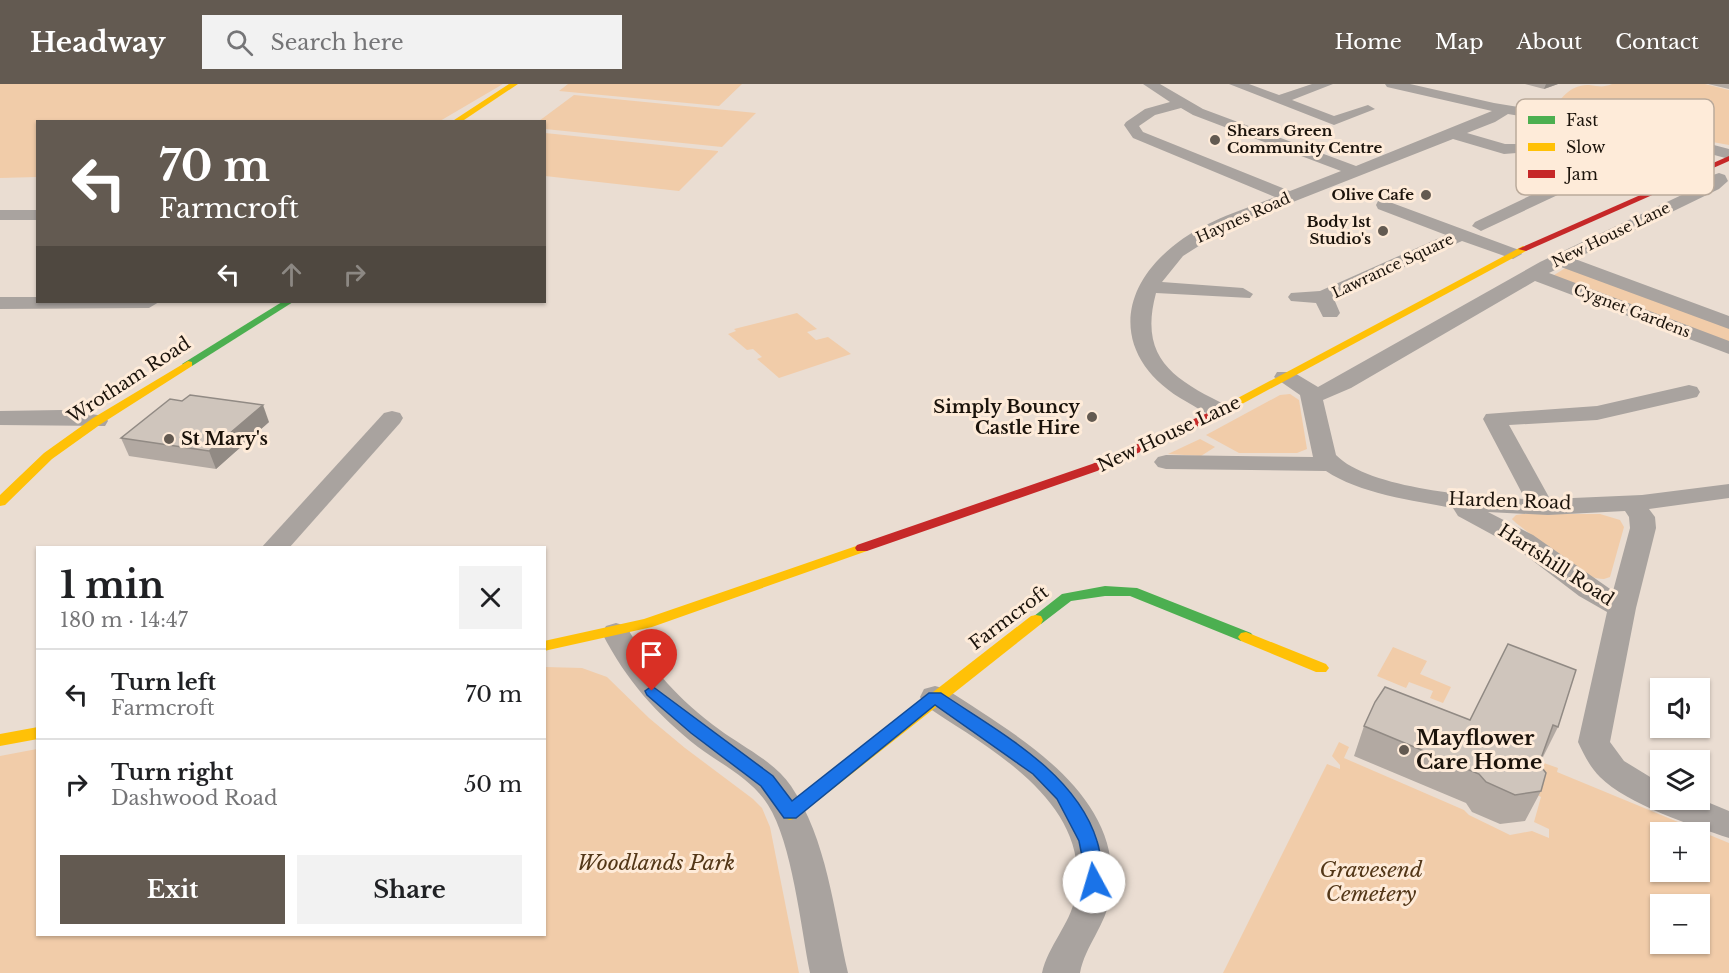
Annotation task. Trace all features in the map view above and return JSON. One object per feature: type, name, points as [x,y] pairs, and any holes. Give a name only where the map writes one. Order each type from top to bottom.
[{"type":"street","points":[[458,120],[514,84]]},
{"type":"street","points":[[1150,84],[1182,104],[1215,119],[1355,171]]},
{"type":"street","points":[[1236,84],[1334,121],[1368,109]]},
{"type":"street","points":[[1279,100],[1326,84]]},
{"type":"street","points":[[1392,84],[1516,111]]},
{"type":"street","points":[[1182,104],[1150,112],[1131,125],[1138,135],[1289,197]]},
{"type":"street","name":"Haynes Road","points":[[1220,411],[1189,396],[1174,385],[1159,371],[1144,351],[1141,317],[1148,286],[1168,260],[1192,240],[1221,224],[1497,116],[1505,109]]},
{"type":"street","points":[[1452,134],[1498,148],[1516,147]]},
{"type":"street","points":[[1714,152],[1729,156]]},
{"type":"street","name":"New House Lane","points":[[1714,163],[1729,156]]},
{"type":"street","points":[[1481,226],[1546,195]]},
{"type":"street","name":"New House Lane","points":[[546,646],[616,633],[1025,494],[1133,454],[1285,377],[1513,254],[1643,195]]},
{"type":"street","name":"New House Lane","points":[[1311,394],[1323,393],[1343,383],[1560,260],[1694,195]]},
{"type":"street","points":[[1496,203],[1515,210]]},
{"type":"street","name":"Lawrance Square","points":[[1383,205],[1513,254]]},
{"type":"street","points":[[0,215],[36,215]]},
{"type":"street","name":"Lawrance Square","points":[[1298,297],[1327,305],[1462,234]]},
{"type":"street","name":"Cygnet Gardens","points":[[1560,260],[1729,323]]},
{"type":"street","name":"Cygnet Gardens","points":[[1535,274],[1729,348]]},
{"type":"street","points":[[1148,286],[1243,294]]},
{"type":"street","points":[[0,303],[36,303]]},
{"type":"street","name":"Wrotham Road","points":[[0,502],[48,456],[97,421],[286,303]]},
{"type":"street","points":[[1285,377],[1303,386],[1311,394],[1324,455],[1329,464]]},
{"type":"street","points":[[1541,506],[1494,419],[1597,413],[1689,392]]},
{"type":"street","points":[[0,418],[61,417],[97,421]]},
{"type":"street","points":[[276,546],[392,418]]},
{"type":"street","name":"New House Lane","points":[[1166,462],[1329,464]]},
{"type":"street","name":"Harden Road","points":[[1329,464],[1350,474],[1404,492],[1461,502],[1541,506],[1632,503],[1729,491]]},
{"type":"street","name":"Hartshill Road","points":[[1461,502],[1467,511],[1524,541],[1589,591],[1622,608]]},
{"type":"street","name":"Hartshill Road","points":[[1632,503],[1641,514],[1643,525],[1622,608],[1594,742],[1602,758],[1618,775],[1650,792]]},
{"type":"street","name":"Farmcroft","points":[[790,813],[935,697],[1067,597],[1105,591],[1132,591],[1321,668]]},
{"type":"street","points":[[616,633],[637,673],[652,691],[688,723],[767,781],[790,813],[829,973]]},
{"type":"street","points":[[935,697],[1052,781],[1070,803],[1083,829],[1093,857],[1094,890],[1090,910],[1063,961],[1060,973]]},
{"type":"street","points":[[0,740],[36,733]]},
{"type":"street","points":[[1691,810],[1729,825]]},
{"type":"green space","points":[[0,84],[503,84],[442,120],[36,120],[36,177],[0,178]]},
{"type":"green space","points":[[568,84],[742,84],[719,106],[559,91]]},
{"type":"green space","points":[[1612,84],[1705,84],[1729,90],[1729,145],[1714,142],[1714,99],[1561,99],[1571,90],[1583,85]]},
{"type":"green space","points":[[574,95],[756,113],[722,147],[546,129],[546,120],[540,120]]},
{"type":"green space","points":[[546,133],[718,151],[679,191],[546,176]]},
{"type":"green space","points":[[1570,265],[1729,324],[1729,346],[1551,277]]},
{"type":"green space","points":[[797,313],[817,329],[807,332],[816,340],[828,337],[851,354],[779,378],[757,359],[762,357],[753,349],[747,350],[728,334],[736,331],[734,329]]},
{"type":"green space","points":[[1290,394],[1299,400],[1307,449],[1297,453],[1239,453],[1206,435],[1280,395]]},
{"type":"green space","points":[[1200,439],[1215,447],[1201,456],[1168,454]]},
{"type":"green space","points":[[1600,514],[1620,520],[1624,527],[1610,577],[1602,579],[1590,576],[1549,548],[1512,519],[1516,515]]},
{"type":"green space","points":[[1393,647],[1427,661],[1420,674],[1451,687],[1443,703],[1430,698],[1433,691],[1409,682],[1406,688],[1377,676]]},
{"type":"green space","name":"Woodlands Park","points":[[546,667],[582,668],[607,677],[649,718],[762,808],[770,827],[799,973],[0,973],[0,756],[36,749],[36,936],[546,936]]},
{"type":"green space","name":"Gravesend Cemetery","points":[[1339,742],[1349,747],[1344,758],[1464,810],[1469,815],[1510,835],[1532,831],[1549,838],[1549,829],[1534,822],[1541,797],[1534,793],[1544,763],[1558,768],[1557,772],[1678,822],[1650,822],[1650,882],[1710,882],[1710,835],[1729,843],[1729,973],[1223,973],[1327,764],[1340,769],[1340,765],[1332,756]]},
{"type":"building","points":[[190,395],[263,405],[209,451],[121,438],[170,399],[182,401]]},
{"type":"building","points":[[1508,644],[1576,670],[1558,727],[1553,725],[1539,764],[1546,773],[1541,791],[1515,795],[1486,782],[1479,774],[1364,726],[1385,687],[1470,720]]},
{"type":"traffic: fast","points":[[188,364],[286,303]]},
{"type":"traffic: fast","points":[[1036,620],[1067,597],[1105,591],[1132,591],[1246,637]]},
{"type":"traffic: slow","points":[[458,120],[514,84]]},
{"type":"traffic: slow","points":[[1212,415],[1523,249]]},
{"type":"traffic: slow","points":[[0,502],[48,456],[97,421],[188,364]]},
{"type":"traffic: slow","points":[[546,646],[647,623],[862,548]]},
{"type":"traffic: slow","points":[[790,813],[1036,620]]},
{"type":"traffic: slow","points":[[1246,637],[1321,668]]},
{"type":"traffic: slow","points":[[0,740],[36,733]]},
{"type":"traffic: jam","points":[[1714,165],[1729,158]]},
{"type":"traffic: jam","points":[[1523,249],[1645,195]]},
{"type":"traffic: jam","points":[[862,548],[1096,467],[1212,415]]},
{"type":"place","name":"Shears Green Community Centre","points":[[1215,140]]},
{"type":"place","name":"Olive Cafe","points":[[1426,195]]},
{"type":"place","name":"Body 1st Studio's","points":[[1383,231]]},
{"type":"place","name":"Simply Bouncy Castle Hire","points":[[1092,417]]},
{"type":"place","name":"St Mary's","points":[[169,439]]},
{"type":"place","name":"Mayflower Care Home","points":[[1404,750]]},
{"type":"route","points":[[652,691],[696,729],[767,781],[790,813],[935,697],[1009,747],[1052,781],[1064,794],[1076,813],[1088,841],[1093,857],[1094,882]]}]
